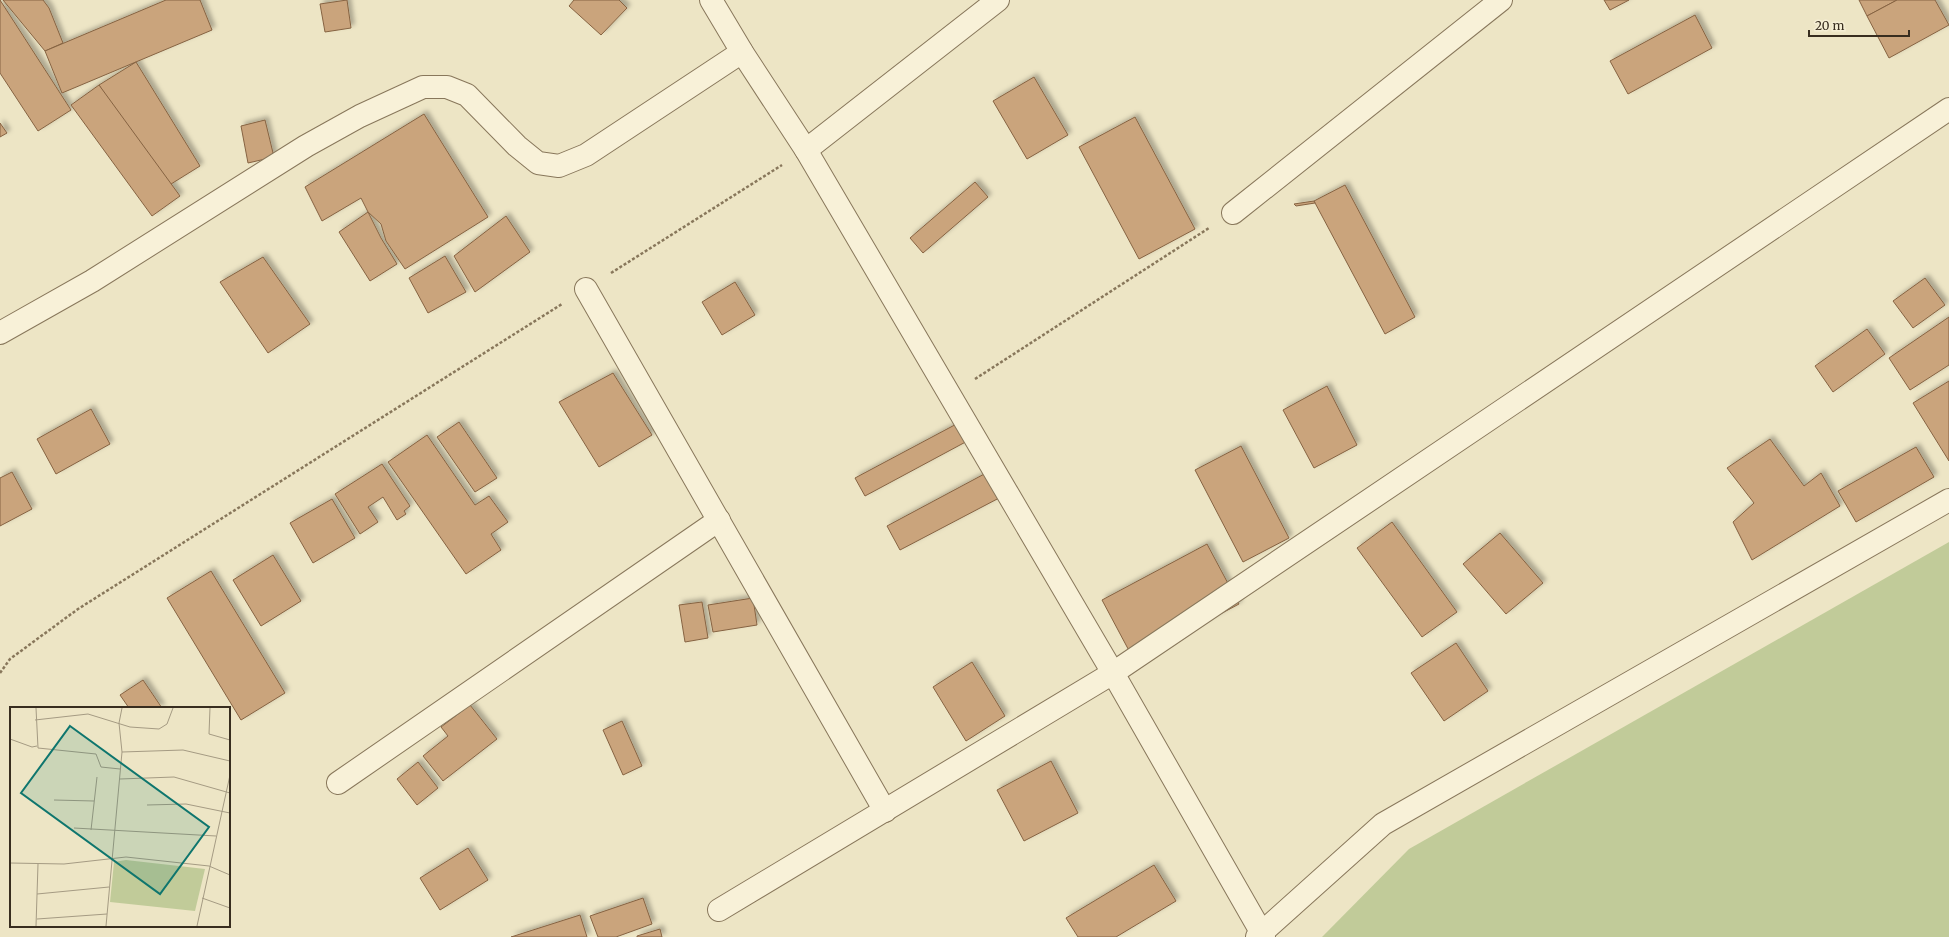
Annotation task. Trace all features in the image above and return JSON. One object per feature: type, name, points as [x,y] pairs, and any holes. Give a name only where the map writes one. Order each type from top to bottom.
[{"type":"street","points":[[711,0],[742,52],[806,150],[950,395],[1113,673],[1261,936],[1383,824],[1949,500]]},
{"type":"street","points":[[806,150],[998,0]]},
{"type":"street","points":[[1233,213],[1501,0]]},
{"type":"street","points":[[0,333],[92,281],[306,146],[360,116],[423,87],[447,87],[467,95],[517,146],[538,163],[559,166],[586,156],[742,52]]},
{"type":"street","points":[[719,910],[1113,673],[1949,109]]},
{"type":"street","points":[[586,289],[885,810]]},
{"type":"street","points":[[338,783],[718,520]]},
{"type":"path","points":[[0,673],[10,659],[78,609],[806,150]]},
{"type":"path","points":[[950,395],[1233,213]]},
{"type":"green space","points":[[1949,542],[1949,937],[1322,937],[1409,849]]},
{"type":"building","points":[[0,0],[71,110],[38,131],[0,73]]},
{"type":"building","points":[[3,0],[43,0],[49,8],[63,43],[45,51]]},
{"type":"building","points":[[166,0],[200,0],[212,30],[62,93],[45,51]]},
{"type":"building","points":[[347,0],[351,28],[325,32],[320,4]]},
{"type":"building","points":[[574,0],[619,0],[627,8],[601,35],[569,6]]},
{"type":"building","points":[[1604,0],[1629,0],[1610,10]]},
{"type":"building","points":[[1859,0],[1897,0],[1867,16]]},
{"type":"building","points":[[1897,0],[1935,0],[1949,25],[1889,58],[1867,16]]},
{"type":"building","points":[[1695,15],[1712,48],[1628,94],[1610,61]]},
{"type":"building","points":[[136,62],[200,166],[163,189],[99,85]]},
{"type":"building","points":[[1034,77],[1068,135],[1027,159],[993,101]]},
{"type":"building","points":[[99,85],[180,196],[152,216],[71,105]]},
{"type":"building","points":[[424,114],[488,217],[405,269],[386,241],[381,224],[368,212],[361,198],[322,221],[305,187]]},
{"type":"building","points":[[1135,117],[1195,229],[1139,259],[1079,147]]},
{"type":"building","points":[[265,120],[274,157],[248,163],[241,126]]},
{"type":"building","points":[[0,123],[7,133],[0,137]]},
{"type":"building","points":[[975,182],[988,197],[923,253],[910,238]]},
{"type":"building","points":[[1345,185],[1415,317],[1385,334],[1314,201]]},
{"type":"building","points":[[1314,201],[1315,203],[1296,206],[1294,204]]},
{"type":"building","points":[[368,212],[381,238],[397,264],[370,281],[339,232]]},
{"type":"building","points":[[506,216],[530,252],[475,292],[454,256]]},
{"type":"building","points":[[445,256],[466,292],[428,313],[409,278]]},
{"type":"building","points":[[263,257],[310,324],[268,353],[220,282]]},
{"type":"building","points":[[1925,278],[1945,305],[1913,328],[1893,301]]},
{"type":"building","points":[[735,282],[755,315],[722,335],[702,302]]},
{"type":"building","points":[[1949,317],[1949,365],[1910,390],[1889,358]]},
{"type":"building","points":[[1867,329],[1885,354],[1833,392],[1815,366]]},
{"type":"building","points":[[613,373],[652,435],[599,467],[559,402]]},
{"type":"building","points":[[1949,381],[1949,461],[1913,403]]},
{"type":"building","points":[[1327,386],[1357,445],[1314,468],[1283,410]]},
{"type":"building","points":[[91,409],[110,444],[56,474],[37,439]]},
{"type":"building","points":[[964,420],[973,438],[865,496],[855,478]]},
{"type":"building","points":[[459,422],[497,478],[475,492],[437,437]]},
{"type":"building","points":[[427,435],[475,505],[489,496],[508,522],[491,534],[501,550],[466,574],[388,462]]},
{"type":"building","points":[[1770,439],[1804,486],[1821,473],[1840,506],[1752,560],[1733,522],[1754,503],[1727,468]]},
{"type":"building","points":[[1241,446],[1289,538],[1243,562],[1195,470]]},
{"type":"building","points":[[1916,447],[1934,477],[1856,522],[1838,491]]},
{"type":"building","points":[[382,464],[410,506],[404,511],[406,514],[397,520],[383,497],[368,507],[378,522],[360,534],[335,494]]},
{"type":"building","points":[[12,472],[32,509],[0,526],[0,478]]},
{"type":"building","points":[[988,472],[1001,497],[900,550],[887,526]]},
{"type":"building","points":[[332,499],[355,538],[313,563],[290,523]]},
{"type":"building","points":[[1392,522],[1457,612],[1422,637],[1357,548]]},
{"type":"building","points":[[1500,533],[1543,583],[1506,614],[1463,564]]},
{"type":"building","points":[[1207,544],[1239,604],[1134,660],[1102,600]]},
{"type":"building","points":[[273,555],[301,601],[261,626],[233,580]]},
{"type":"building","points":[[211,571],[285,693],[241,720],[167,598]]},
{"type":"building","points":[[753,598],[757,625],[713,632],[708,605]]},
{"type":"building","points":[[702,602],[708,638],[685,642],[679,605]]},
{"type":"building","points":[[1456,643],[1488,691],[1444,721],[1411,673]]},
{"type":"building","points":[[972,662],[1005,716],[966,741],[933,687]]},
{"type":"building","points":[[143,680],[161,707],[128,707],[120,695]]},
{"type":"building","points":[[470,705],[497,739],[443,781],[423,756],[448,736],[441,727]]},
{"type":"building","points":[[622,721],[642,766],[623,775],[603,730]]},
{"type":"building","points":[[1051,761],[1078,813],[1024,841],[997,790]]},
{"type":"building","points":[[418,762],[438,788],[417,805],[397,779]]},
{"type":"building","points":[[468,848],[488,880],[440,910],[420,878]]},
{"type":"building","points":[[1154,865],[1176,901],[1116,937],[1078,937],[1066,918]]},
{"type":"building","points":[[643,898],[652,924],[616,937],[598,937],[590,916]]},
{"type":"building","points":[[580,915],[587,937],[511,937]]},
{"type":"building","points":[[660,929],[662,937],[637,937],[637,936]]}]
